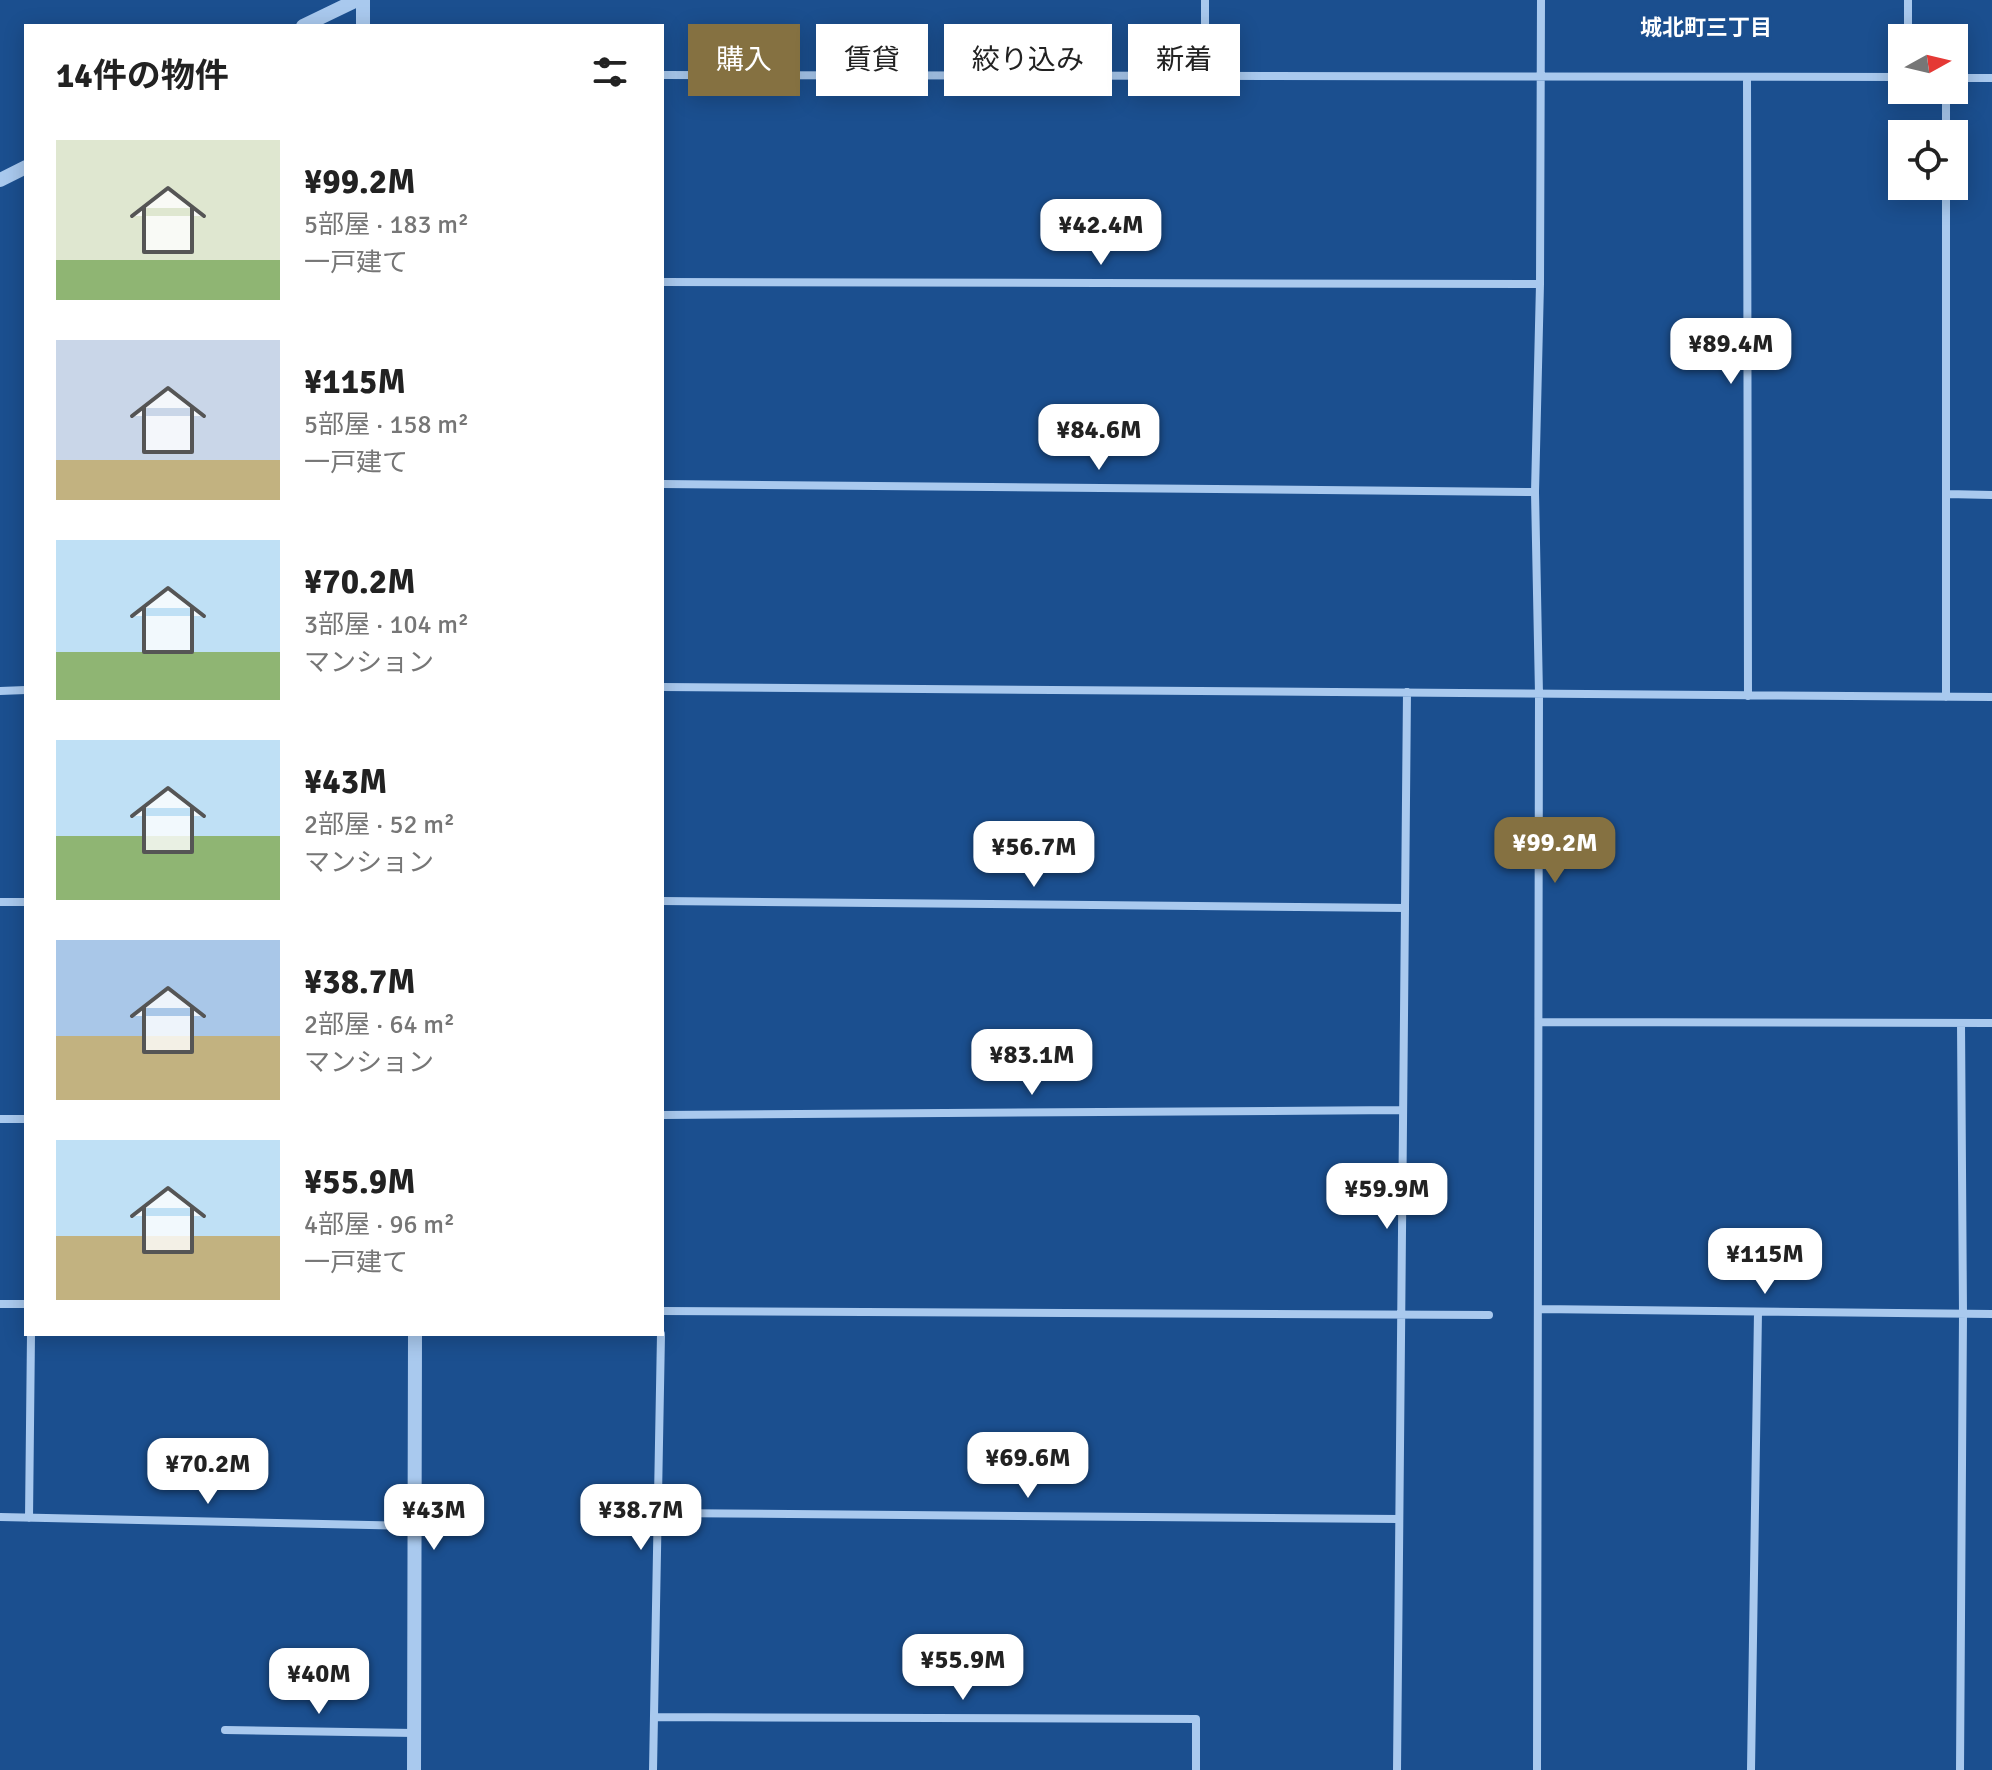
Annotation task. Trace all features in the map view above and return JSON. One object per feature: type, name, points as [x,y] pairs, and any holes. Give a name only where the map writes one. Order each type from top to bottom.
[{"type":"street","points":[[307,24],[357,0]]},
{"type":"street","points":[[363,0],[363,24]]},
{"type":"street","points":[[1205,0],[1205,24]]},
{"type":"street","points":[[1537,1770],[1539,694],[1535,492],[1540,284],[1541,0]]},
{"type":"street","points":[[1908,0],[1908,24]]},
{"type":"street","points":[[664,75],[1128,76]]},
{"type":"street","points":[[1240,76],[1888,77]]},
{"type":"street","points":[[1747,77],[1748,696]]},
{"type":"street","points":[[1968,78],[1992,78]]},
{"type":"street","points":[[0,180],[24,168]]},
{"type":"street","points":[[1946,200],[1946,697]]},
{"type":"street","points":[[664,282],[1540,284]]},
{"type":"street","points":[[664,484],[1535,492]]},
{"type":"street","points":[[1947,494],[1992,495]]},
{"type":"street","points":[[664,687],[1992,697]]},
{"type":"street","points":[[0,691],[24,690]]},
{"type":"street","points":[[1397,1770],[1407,692]]},
{"type":"street","points":[[664,901],[1405,908]]},
{"type":"street","points":[[0,902],[24,902]]},
{"type":"street","points":[[1539,1022],[1992,1023]]},
{"type":"street","points":[[1960,1770],[1961,1023]]},
{"type":"street","points":[[664,1115],[1403,1110]]},
{"type":"street","points":[[0,1119],[24,1119]]},
{"type":"street","points":[[0,1304],[24,1304]]},
{"type":"street","points":[[1538,1309],[1992,1314]]},
{"type":"street","points":[[664,1311],[1489,1315]]},
{"type":"street","points":[[1751,1770],[1758,1312]]},
{"type":"street","points":[[29,1518],[31,1336]]},
{"type":"street","points":[[414,1770],[415,1336]]},
{"type":"street","points":[[653,1770],[661,1336]]},
{"type":"street","points":[[657,1513],[1399,1519]]},
{"type":"street","points":[[0,1517],[415,1526]]},
{"type":"street","points":[[654,1717],[1196,1719],[1196,1770]]},
{"type":"street","points":[[225,1730],[414,1733]]},
{"type":"district","name":"城北町三丁目","points":[[1706,27]]}]
